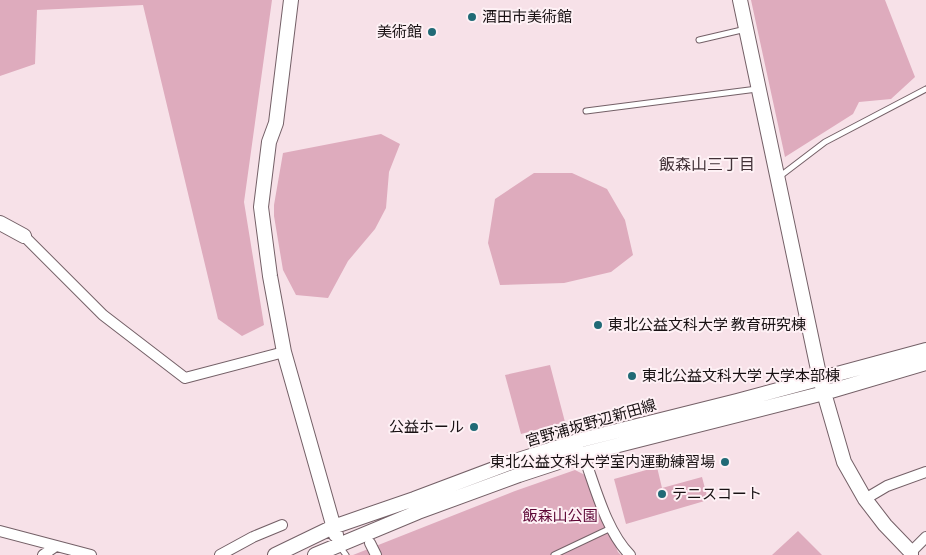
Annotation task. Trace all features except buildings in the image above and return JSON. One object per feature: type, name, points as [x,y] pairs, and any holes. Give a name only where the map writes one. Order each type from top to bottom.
[{"type":"main road","points":[[291,0],[276,123],[269,142],[262,207],[270,276],[284,352],[333,526],[343,551]]},
{"type":"main road","points":[[740,0],[822,386],[844,462],[865,499],[885,525],[912,554]]},
{"type":"main road","points":[[0,223],[24,236]]},
{"type":"main road","name":"宮野浦坂野辺新田線","points":[[315,555],[343,551],[501,482],[583,454],[822,386],[926,350]]},
{"type":"main road","name":"宮野浦坂野辺新田線","points":[[275,555],[333,526],[414,499],[515,461],[581,440],[926,363]]},
{"type":"street","points":[[24,236],[103,315],[185,378],[284,352]]},
{"type":"street","points":[[583,454],[611,528],[624,550],[630,555]]},
{"type":"street","points":[[865,499],[887,486],[926,472]]},
{"type":"street","points":[[220,555],[253,537],[282,525]]},
{"type":"street","points":[[0,531],[91,555]]},
{"type":"street","points":[[912,554],[926,537]]},
{"type":"street","points":[[370,543],[376,555]]},
{"type":"street","points":[[43,555],[56,546]]},
{"type":"lane","points":[[699,40],[747,29]]},
{"type":"lane","points":[[586,112],[760,88]]},
{"type":"lane","points":[[779,177],[825,142],[926,89]]},
{"type":"lane","points":[[554,555],[611,528]]},
{"type":"green space","points":[[0,0],[272,0],[244,202],[264,325],[242,336],[218,319],[143,5],[37,10],[35,64],[0,76]]},
{"type":"green space","points":[[751,0],[885,0],[915,77],[891,99],[859,102],[853,114],[785,157]]},
{"type":"green space","points":[[381,134],[400,144],[389,172],[386,208],[375,229],[348,261],[328,298],[296,295],[283,270],[274,216],[274,205],[283,153]]},
{"type":"green space","points":[[534,173],[572,173],[607,189],[625,220],[633,255],[611,272],[564,283],[500,285],[488,243],[495,199]]},
{"type":"green space","points":[[550,365],[565,422],[521,434],[505,375]]},
{"type":"green space","name":"テニスコート","points":[[657,467],[662,488],[702,477],[708,500],[626,524],[614,479]]},
{"type":"green space","name":"飯森山公園","points":[[575,470],[587,476],[618,552],[621,555],[353,555],[515,491]]},
{"type":"green space","points":[[798,531],[822,555],[772,555]]},
{"type":"place","name":"酒田市美術館","points":[[472,17]]},
{"type":"place","name":"美術館","points":[[432,32]]},
{"type":"place","name":"東北公益文科大学 教育研究棟","points":[[598,325]]},
{"type":"place","name":"東北公益文科大学 大学本部棟","points":[[632,376]]},
{"type":"place","name":"公益ホール","points":[[474,427]]},
{"type":"place","name":"東北公益文科大学室内運動練習場","points":[[725,462]]},
{"type":"place","name":"テニスコート","points":[[662,494]]},
{"type":"district","name":"飯森山三丁目","points":[[707,164]]}]
